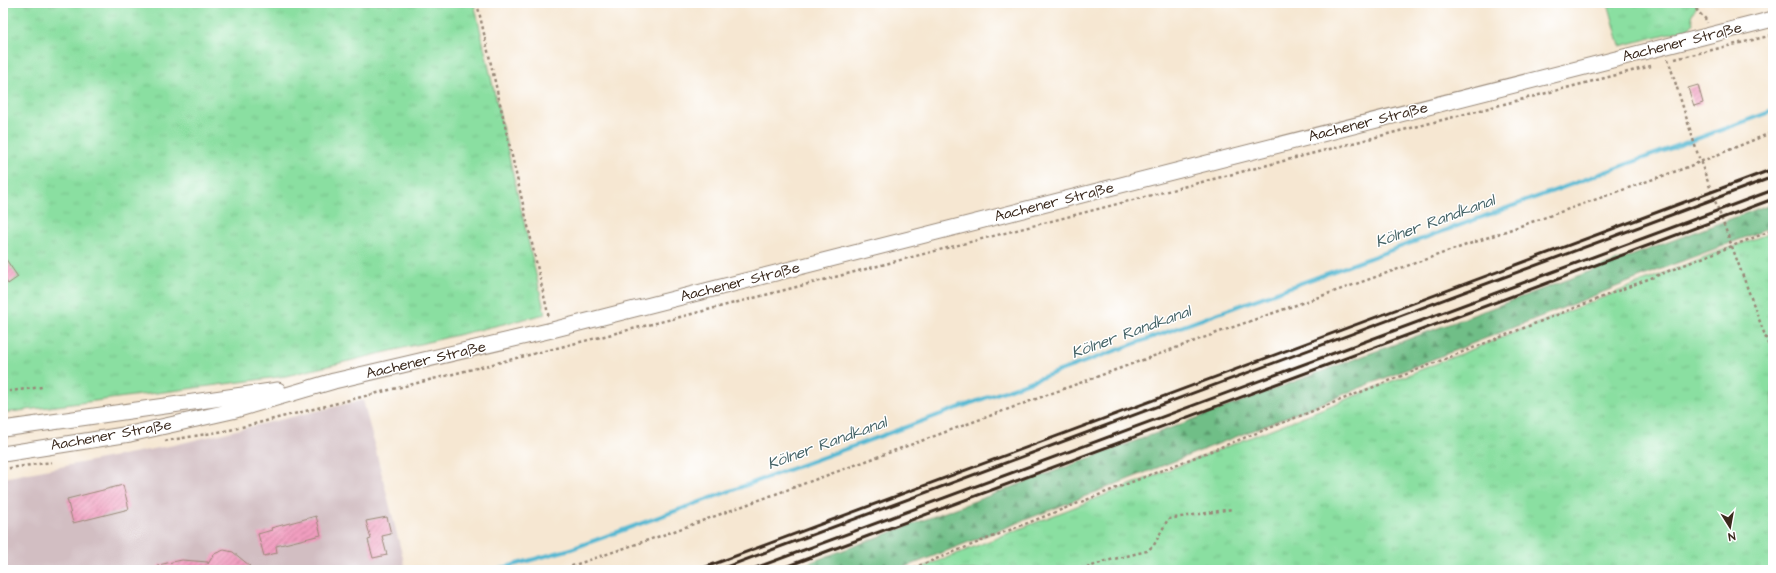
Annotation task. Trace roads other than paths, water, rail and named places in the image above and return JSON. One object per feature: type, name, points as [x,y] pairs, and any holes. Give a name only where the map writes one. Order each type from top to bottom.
[{"type":"main road","name":"Aachener Straße","points":[[3,454],[130,434],[232,411],[334,381],[552,330],[1773,19]]},
{"type":"main road","name":"Aachener Straße","points":[[3,428],[334,381]]},
{"type":"waterway","name":"Kölner Randkanal","points":[[495,570],[571,549],[1773,111]]},
{"type":"railway","points":[[698,570],[1773,169]]},
{"type":"railway","points":[[718,570],[1773,177]]},
{"type":"railway","points":[[750,570],[1773,190]]},
{"type":"railway","points":[[777,570],[1773,199]]}]
